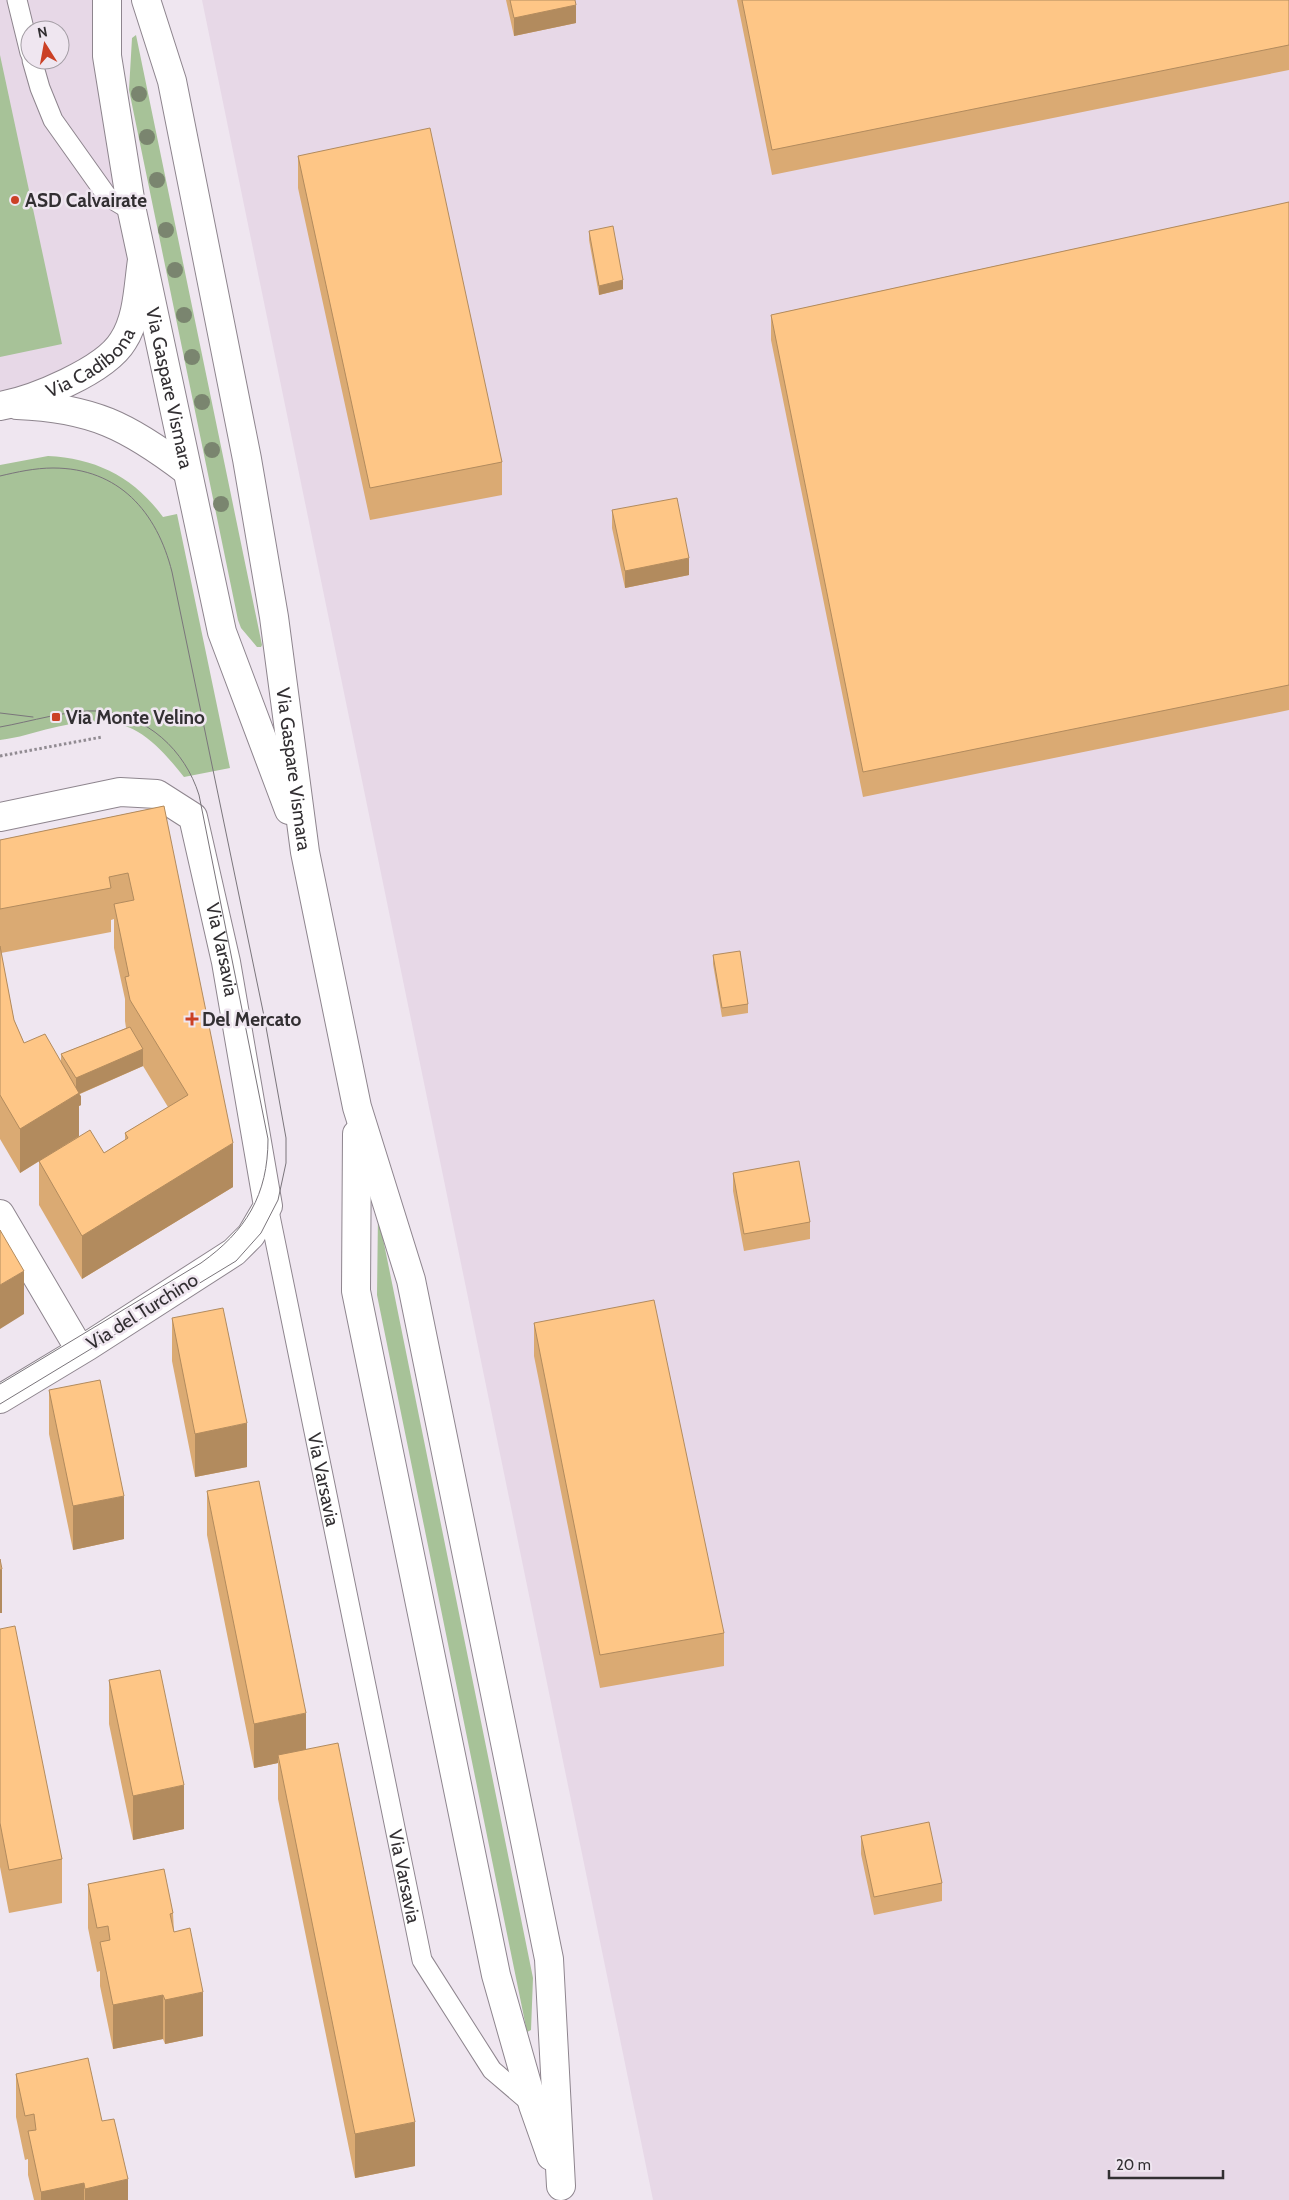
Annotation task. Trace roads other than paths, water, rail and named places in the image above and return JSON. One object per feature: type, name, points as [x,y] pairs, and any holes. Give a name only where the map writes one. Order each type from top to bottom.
[{"type":"street","name":"Via Gaspare Vismara","points":[[107,0],[107,56],[132,211],[222,632],[305,852]]},
{"type":"street","name":"Via Gaspare Vismara","points":[[146,0],[172,81],[247,459],[274,617],[305,852]]},
{"type":"street","name":"Via Cadibona","points":[[4,406],[73,380],[103,362],[123,342],[134,316],[142,259]]},
{"type":"street","name":"Via Cadibona","points":[[4,406],[51,407],[105,420],[129,431],[156,447],[187,471]]},
{"type":"street","name":"Via Varsavia","points":[[0,817],[120,792],[157,794],[193,818],[226,962],[268,1206]]},
{"type":"street","points":[[305,852],[357,1108],[411,1280],[549,1958],[563,2193]]},
{"type":"street","points":[[357,1108],[356,1291],[496,1975],[533,2105],[563,2193]]},
{"type":"street","name":"Via del Turchino","points":[[0,1399],[234,1252],[251,1235],[268,1206]]},
{"type":"street","points":[[0,1214],[80,1350]]},
{"type":"lane","points":[[17,0],[22,20]]},
{"type":"lane","points":[[35,70],[53,120],[107,196],[132,211]]},
{"type":"lane","name":"Via Varsavia","points":[[268,1206],[422,1960],[492,2070],[533,2105]]},
{"type":"tram line","points":[[0,476],[33,469],[53,468],[76,470],[97,476],[116,485],[132,498],[156,530],[165,550],[172,572],[264,1016],[286,1138],[286,1163],[278,1200],[261,1233],[236,1261],[0,1404]]},
{"type":"tram line","points":[[0,727],[76,712],[99,711],[117,714],[133,719],[148,727],[162,738],[184,763],[199,795],[268,1139],[264,1178],[259,1194],[242,1224],[217,1251],[201,1263],[0,1384]]},
{"type":"tram line","points":[[0,713],[33,717]]},
{"type":"place","name":"ASD Calvairate","points":[[15,200]]},
{"type":"place","name":"Via Monte Velino","points":[[56,717]]},
{"type":"place","name":"Del Mercato","points":[[192,1019]]}]
